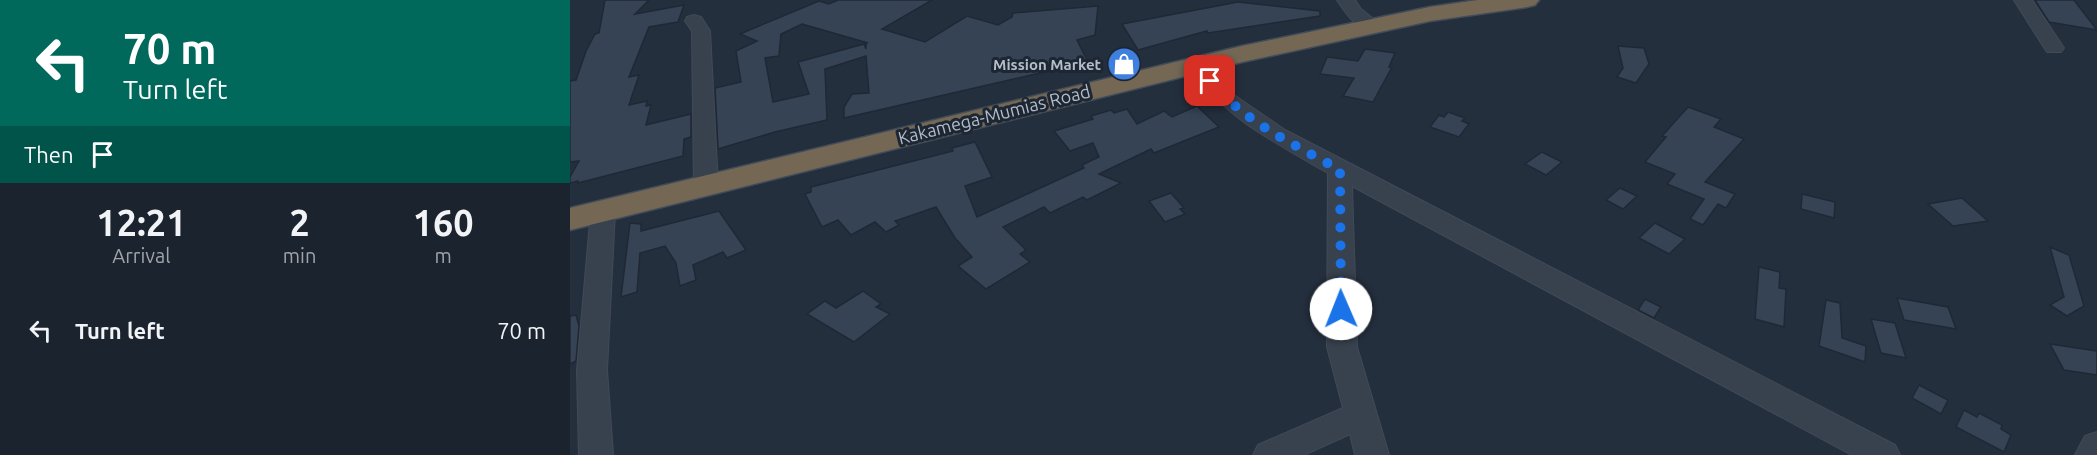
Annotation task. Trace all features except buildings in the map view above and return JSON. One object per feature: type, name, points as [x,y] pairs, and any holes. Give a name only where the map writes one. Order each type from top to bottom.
[{"type":"highway","name":"Kakamega-Mumias Road","points":[[570,219],[1197,64],[1372,25],[1527,0]]},
{"type":"street","points":[[1346,0],[1354,13],[1372,25]]},
{"type":"street","points":[[2023,0],[2054,48]]},
{"type":"street","points":[[694,21],[701,31],[706,186]]},
{"type":"street","points":[[1197,64],[1224,97],[1277,135],[1883,455]]},
{"type":"street","points":[[1340,170],[1342,347],[1372,455]]},
{"type":"street","points":[[596,455],[592,370],[603,211]]},
{"type":"street","points":[[1270,455],[1360,415]]},
{"type":"street","points":[[2092,455],[2097,446]]},
{"type":"place","name":"Mission Market","points":[[1124,64]]},
{"type":"route","points":[[1210,81],[1224,97],[1277,135],[1340,170],[1341,309]]}]
